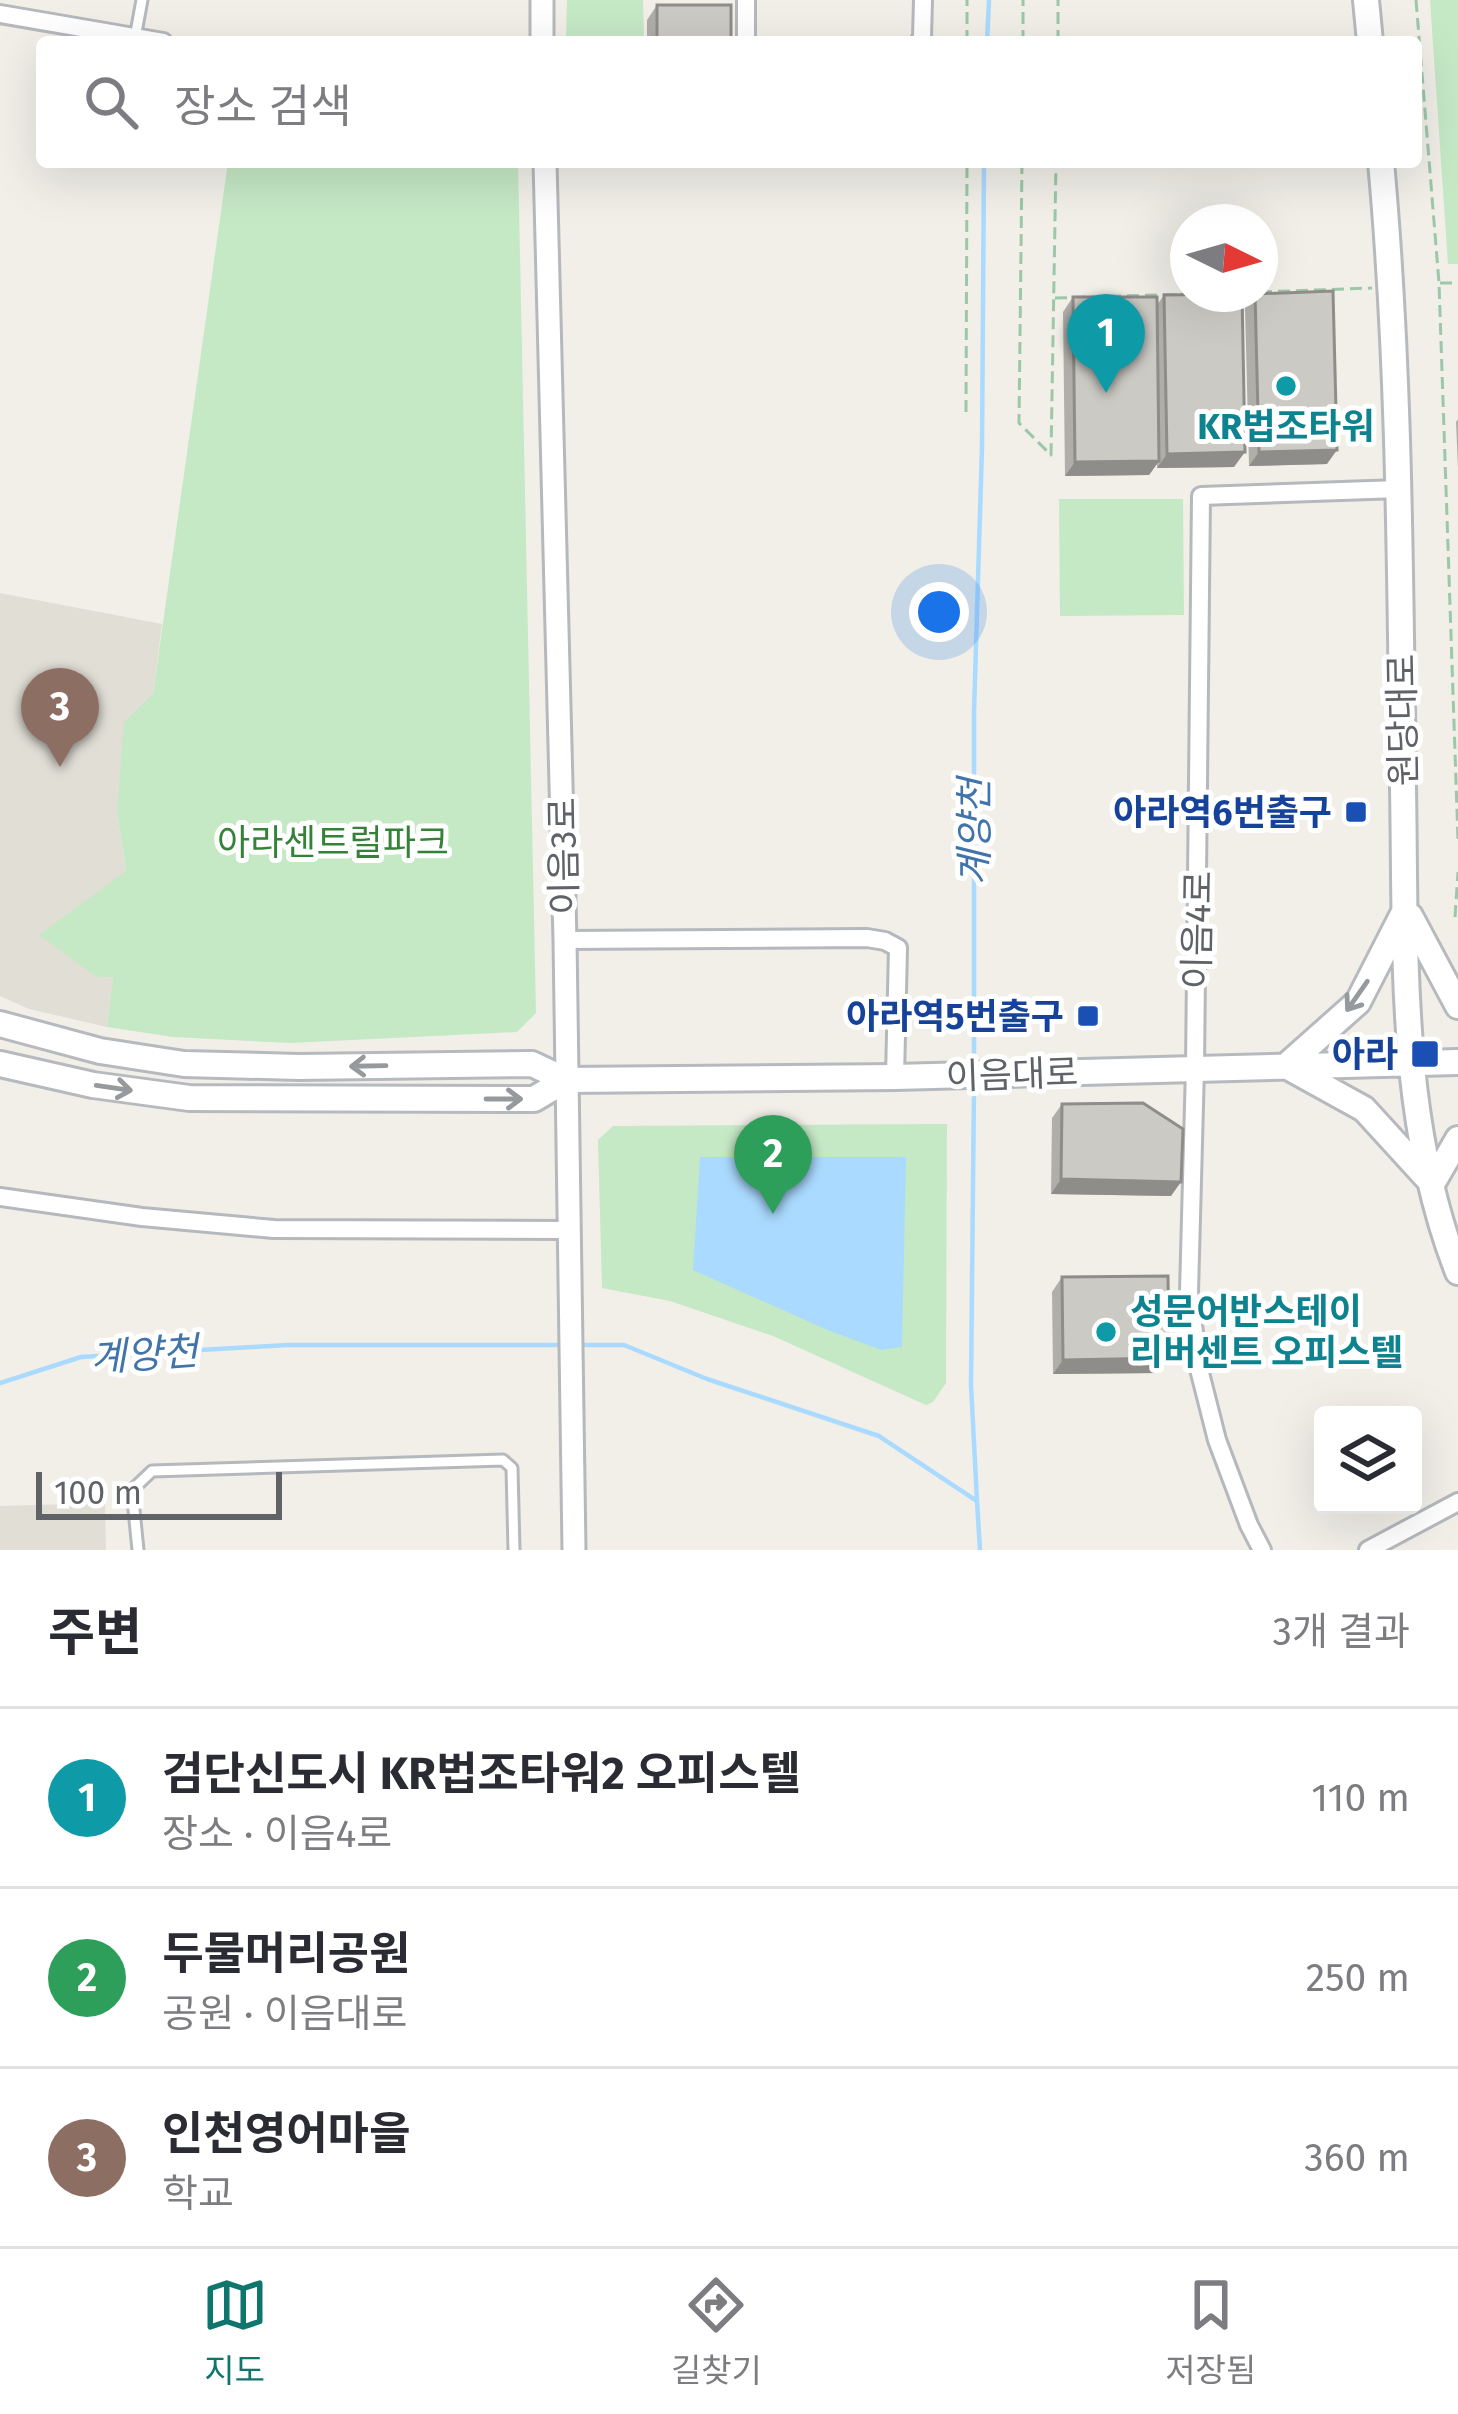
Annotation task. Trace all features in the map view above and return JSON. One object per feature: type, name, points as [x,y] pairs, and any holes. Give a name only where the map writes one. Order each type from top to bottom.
[{"type":"main road","points":[[1366,0],[1369,36]]},
{"type":"main road","name":"원당대로","points":[[1382,168],[1392,287],[1399,488],[1408,1011],[1419,1129],[1445,1239],[1458,1272]]},
{"type":"main road","points":[[1406,908],[1458,1006]]},
{"type":"main road","points":[[1406,908],[1358,1002],[1286,1066],[1364,1109],[1432,1184],[1458,1138]]},
{"type":"main road","name":"이음대로","points":[[0,1024],[100,1051],[184,1064],[532,1064],[566,1080],[947,1076],[1458,1062]]},
{"type":"main road","name":"이음대로","points":[[0,1064],[93,1085],[189,1098],[534,1099],[566,1080]]},
{"type":"street","points":[[542,0],[542,36]]},
{"type":"street","points":[[746,0],[746,36]]},
{"type":"street","points":[[922,36],[923,0]]},
{"type":"street","points":[[0,14],[124,36]]},
{"type":"street","name":"이음3로","points":[[544,168],[565,940],[574,1550]]},
{"type":"street","name":"이음4로","points":[[1262,1550],[1216,1440],[1198,1365],[1189,1292],[1201,496],[1399,488]]},
{"type":"street","points":[[565,940],[885,940],[898,948],[895,1077]]},
{"type":"street","points":[[0,1197],[274,1229],[568,1230]]},
{"type":"street","points":[[1368,1550],[1458,1502]]},
{"type":"lane","points":[[135,36],[142,0]]},
{"type":"lane","points":[[138,1550],[132,1490],[152,1472],[503,1460],[512,1468],[514,1550]]},
{"type":"path","points":[[967,0],[967,36]]},
{"type":"path","points":[[1023,0],[1023,36]]},
{"type":"path","points":[[1058,0],[1058,36]]},
{"type":"path","points":[[1416,0],[1419,36]]},
{"type":"path","points":[[1422,74],[1439,283],[1458,841]]},
{"type":"path","points":[[966,412],[967,168]]},
{"type":"path","points":[[1022,168],[1019,423],[1051,455],[1056,168]]},
{"type":"path","points":[[1439,283],[1458,283]]},
{"type":"path","points":[[1278,291],[1392,287]]},
{"type":"path","points":[[1053,298],[1170,295]]},
{"type":"path","points":[[1455,917],[1458,872]]},
{"type":"shaded area","points":[[0,593],[162,624],[153,694],[117,812],[126,872],[107,1027],[29,1009],[0,996]]},
{"type":"shaded area","points":[[105,1503],[106,1550],[0,1550],[0,1506]]},
{"type":"green space","points":[[567,0],[643,0],[644,36],[566,36]]},
{"type":"green space","points":[[1430,0],[1458,0],[1458,264],[1448,264]]},
{"type":"green space","name":"아라센트럴파크","points":[[227,168],[518,168],[536,1013],[517,1032],[290,1043],[173,1037],[107,1027],[113,977],[97,977],[39,935],[126,871],[117,812],[124,722],[153,694]]},
{"type":"green space","points":[[1059,499],[1183,499],[1184,615],[1060,616]]},
{"type":"green space","points":[[947,1124],[946,1383],[933,1402],[926,1405],[773,1336],[670,1301],[602,1288],[598,1140],[613,1126]]},
{"type":"water","points":[[700,1157],[906,1157],[902,1347],[881,1350],[693,1270]]},
{"type":"building","points":[[657,5],[731,5],[731,36],[657,36]]},
{"type":"building","name":"KR법조타워","points":[[1333,291],[1337,450],[1259,452],[1255,312],[1278,312],[1278,293]]},
{"type":"building","points":[[1164,295],[1170,295],[1170,312],[1242,312],[1245,452],[1167,454]]},
{"type":"building","points":[[1073,297],[1157,297],[1159,461],[1075,462]]},
{"type":"building","points":[[1143,1103],[1183,1129],[1181,1182],[1061,1179],[1062,1104]]},
{"type":"building","name":"성문어반스테이 리버센트 오피스텔","points":[[1168,1276],[1169,1358],[1063,1360],[1062,1277]]},
{"type":"waterway","name":"계양천","points":[[987,36],[989,0]]},
{"type":"waterway","name":"계양천","points":[[974,1068],[974,712],[984,168]]},
{"type":"waterway","name":"계양천","points":[[974,1086],[971,1385],[977,1501]]},
{"type":"waterway","name":"계양천","points":[[0,1383],[81,1357],[287,1345],[566,1345]]},
{"type":"waterway","name":"계양천","points":[[577,1345],[624,1345],[707,1379],[879,1436],[977,1501],[980,1550]]},
{"type":"place","name":"KR법조타워","points":[[1286,386]]},
{"type":"place","name":"검단신도시 KR법조타워2 오피스텔","points":[[1106,393]]},
{"type":"place","name":"인천영어마을","points":[[60,767]]},
{"type":"place","name":"아라역6번출구","points":[[1356,812]]},
{"type":"place","name":"아라역5번출구","points":[[1088,1016]]},
{"type":"place","name":"아라","points":[[1425,1054]]},
{"type":"place","name":"두물머리공원","points":[[773,1214]]},
{"type":"place","name":"성문어반스테이 리버센트 오피스텔","points":[[1106,1332]]}]
